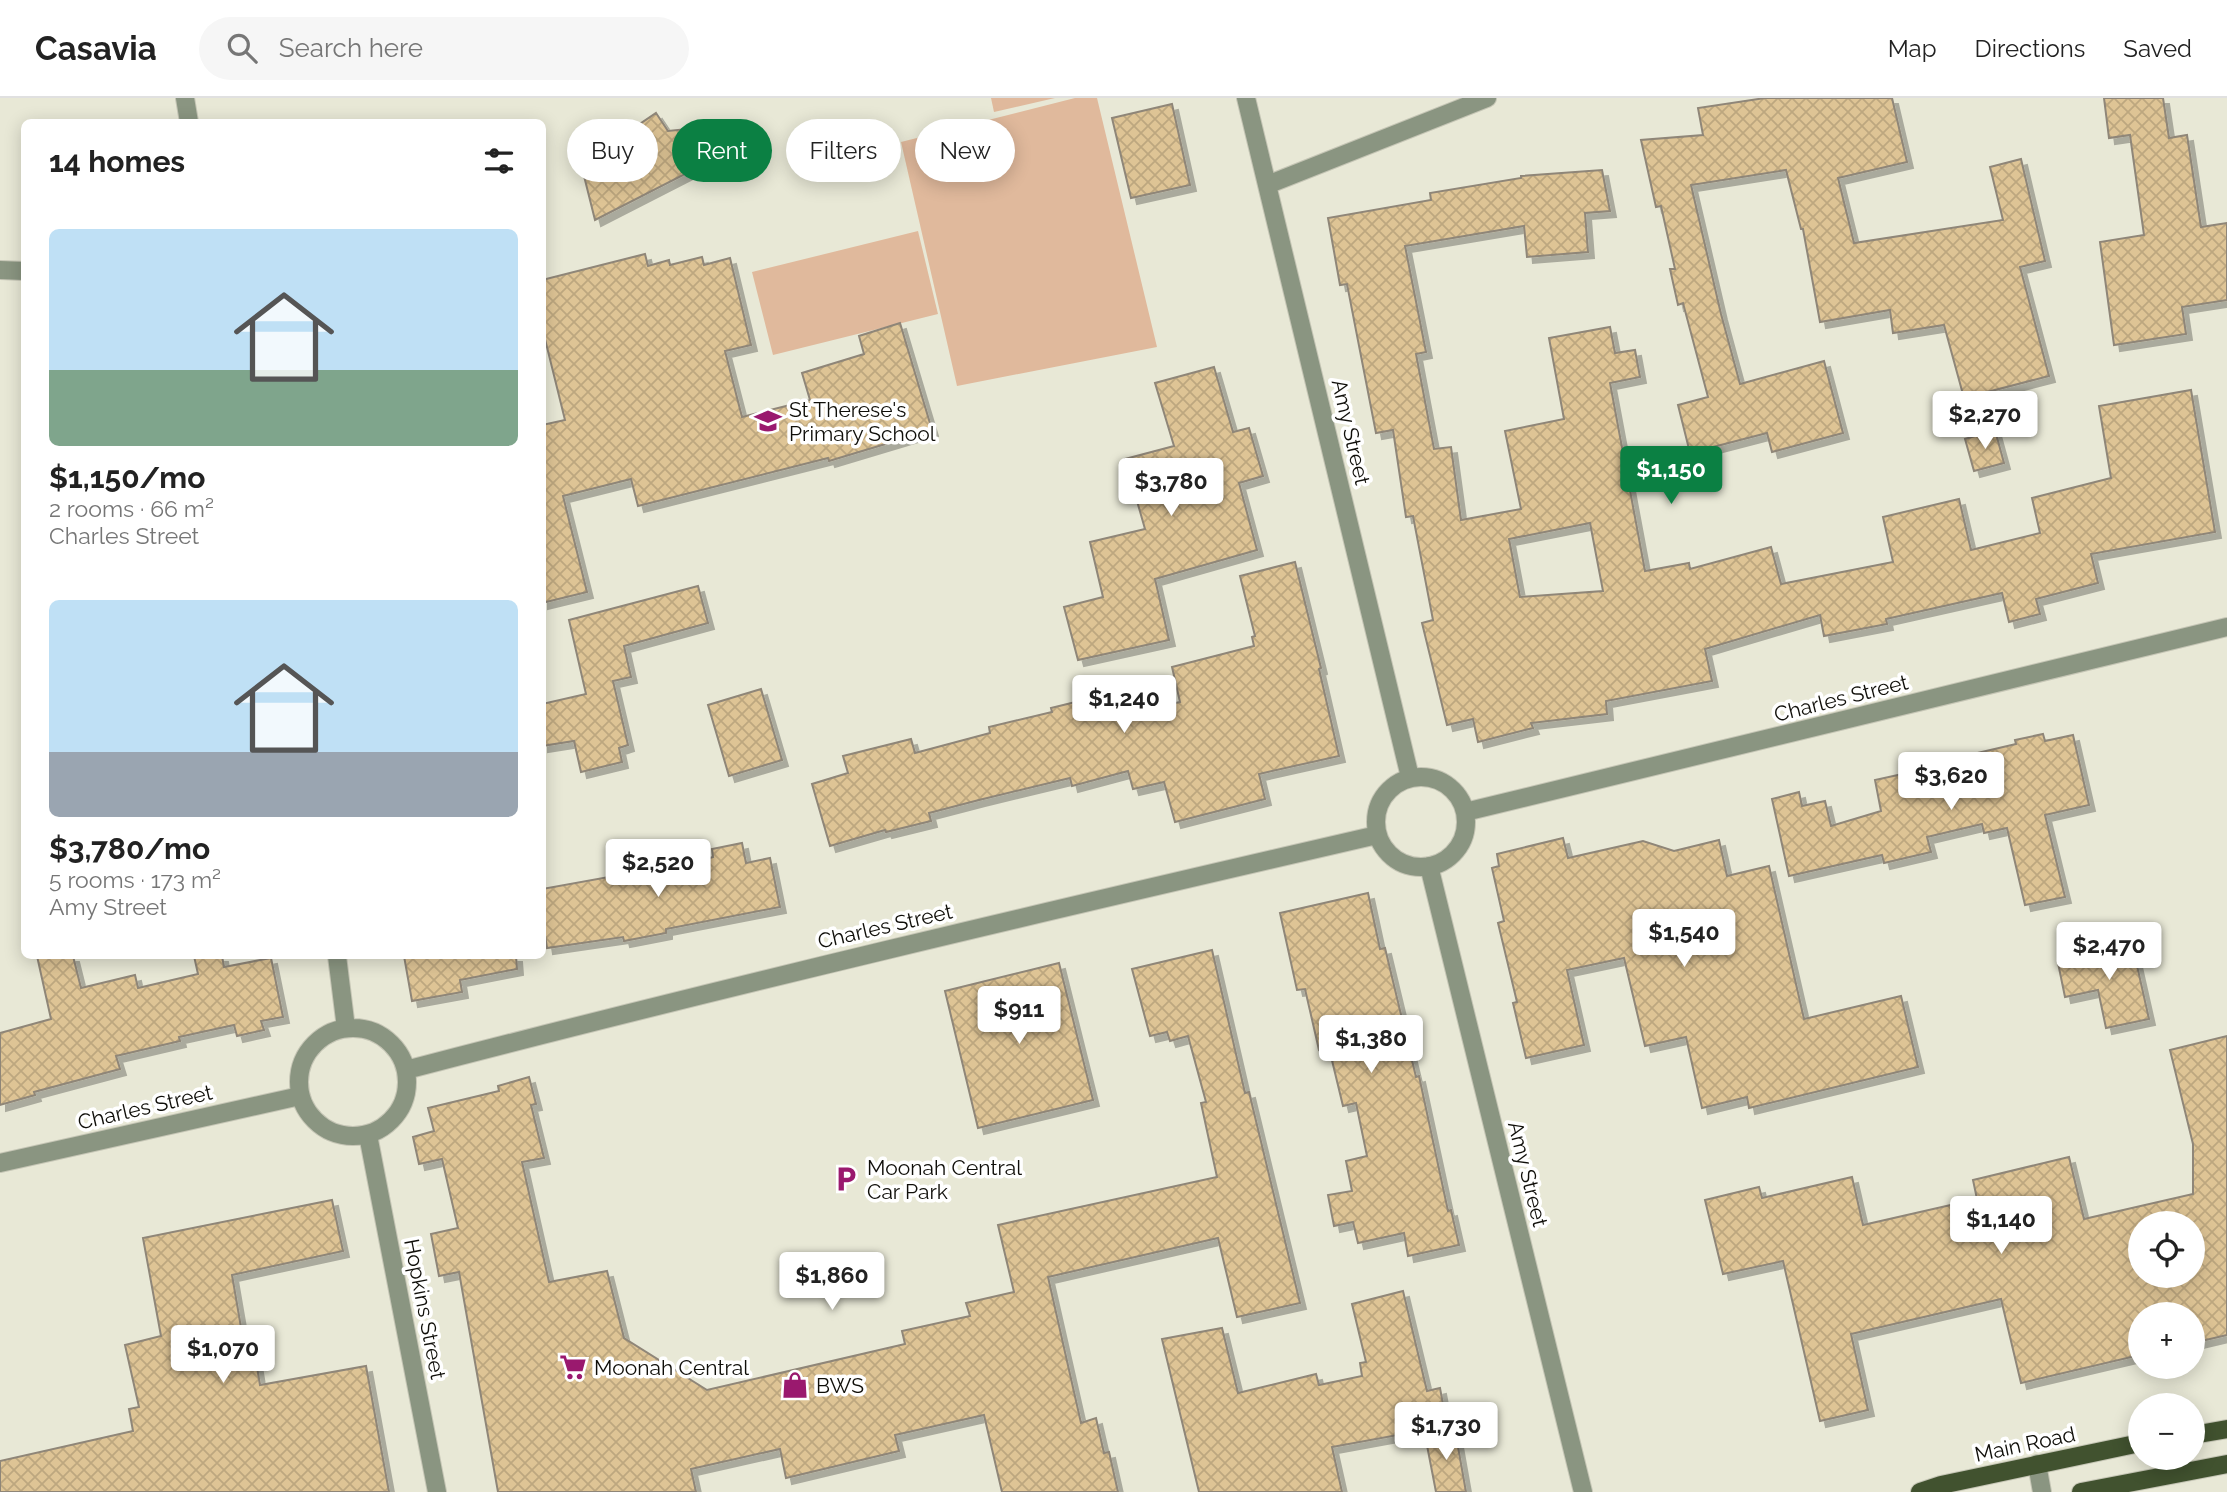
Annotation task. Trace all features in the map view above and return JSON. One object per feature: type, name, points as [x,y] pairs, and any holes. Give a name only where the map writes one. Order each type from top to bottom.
[{"type":"main road","points":[[2205,1432],[2227,1429]]},
{"type":"main road","name":"Main Road","points":[[1920,1492],[1941,1485],[2128,1445]]},
{"type":"main road","points":[[2081,1492],[2227,1464]]},
{"type":"street","points":[[185,98],[188,119]]},
{"type":"street","name":"Amy Street","points":[[1246,98],[1410,778]]},
{"type":"street","points":[[1267,185],[1487,98]]},
{"type":"street","points":[[0,270],[21,271]]},
{"type":"street","name":"Charles Street","points":[[1465,813],[2227,627]]},
{"type":"street","points":[[1424,776],[1438,779],[1460,799],[1466,827],[1462,840],[1443,862],[1416,867],[1403,864],[1382,847],[1377,835],[1376,813],[1385,793],[1396,783],[1410,778],[1424,776]]},
{"type":"street","name":"Charles Street","points":[[406,1070],[618,1014],[884,949],[1377,835]]},
{"type":"street","name":"Amy Street","points":[[1429,866],[1583,1492]]},
{"type":"street","points":[[337,959],[346,1028]]},
{"type":"street","points":[[346,1028],[362,1028],[377,1033],[400,1055],[406,1070],[407,1087],[403,1103],[395,1117],[383,1128],[368,1135],[351,1137],[333,1134],[307,1112],[300,1096],[298,1077],[303,1060],[313,1045],[328,1034],[346,1028]]},
{"type":"street","name":"Charles Street","points":[[0,1163],[300,1096]]},
{"type":"street","name":"Hopkins Street","points":[[368,1135],[437,1492]]},
{"type":"street","points":[[2037,1464],[2042,1492]]},
{"type":"shaded area","points":[[991,98],[1055,98],[994,112]]},
{"type":"shaded area","points":[[1075,98],[1097,98],[1157,347],[957,386],[901,142],[915,138],[915,182],[1015,182],[1015,119],[992,119]]},
{"type":"shaded area","points":[[918,231],[938,314],[773,355],[752,272]]},
{"type":"building","points":[[1765,98],[1892,98],[1907,162],[1838,178],[1854,243],[2003,220],[1990,167],[2021,159],[2045,261],[2020,267],[2049,376],[1964,398],[1944,325],[1893,333],[1890,310],[1820,322],[1803,229],[1786,170],[1691,185],[1740,384],[1824,361],[1843,433],[1772,452],[1767,433],[1690,453],[1678,405],[1708,397],[1683,303],[1678,305],[1670,269],[1675,269],[1661,206],[1656,207],[1641,140],[1703,135],[1698,108]]},
{"type":"building","points":[[2104,98],[2163,98],[2169,138],[2187,135],[2201,227],[2227,223],[2227,300],[2182,307],[2186,334],[2114,345],[2100,242],[2144,235],[2130,135],[2109,138]]},
{"type":"building","points":[[1172,104],[1190,185],[1131,198],[1112,118]]},
{"type":"building","points":[[656,113],[668,131],[672,131],[672,181],[595,220],[586,182],[658,182],[658,119],[647,119]]},
{"type":"building","points":[[1602,170],[1610,211],[1585,213],[1588,252],[1527,257],[1524,226],[1405,246],[1426,352],[1416,354],[1434,449],[1451,447],[1461,520],[1521,509],[1505,431],[1564,419],[1549,338],[1610,327],[1615,353],[1635,350],[1640,377],[1610,383],[1645,571],[1689,563],[1690,569],[1771,547],[1781,584],[1893,562],[1883,517],[1959,499],[1971,550],[2040,533],[2032,498],[2111,478],[2099,406],[2191,390],[2215,532],[2091,554],[2098,583],[2036,599],[2040,614],[2009,622],[2002,593],[1886,619],[1887,624],[1824,636],[1820,615],[1705,649],[1712,681],[1606,701],[1607,714],[1531,723],[1533,728],[1478,742],[1473,719],[1447,725],[1422,623],[1433,620],[1413,516],[1406,517],[1393,430],[1376,433],[1347,284],[1340,285],[1328,218],[1431,200],[1430,193],[1521,176]],"holes":[[[1590,523],[1603,591],[1520,597],[1509,539]]]},
{"type":"building","points":[[645,254],[648,266],[669,260],[670,265],[702,257],[704,265],[730,258],[751,345],[725,351],[742,417],[810,400],[802,373],[864,354],[859,336],[900,323],[932,430],[829,461],[828,458],[638,506],[631,479],[563,496],[587,592],[546,602],[546,424],[565,420],[546,343],[546,279]]},
{"type":"building","points":[[1214,367],[1233,432],[1249,428],[1263,476],[1239,483],[1257,550],[1155,579],[1169,640],[1078,660],[1064,607],[1103,597],[1090,542],[1145,529],[1125,459],[1174,446],[1155,383]]},
{"type":"building","points":[[1995,430],[2004,463],[1974,471],[1965,439]]},
{"type":"building","points":[[1295,562],[1339,756],[1259,774],[1265,799],[1175,822],[1164,782],[1133,789],[1128,771],[1072,786],[1070,778],[979,800],[929,813],[931,821],[886,832],[885,830],[830,846],[812,784],[848,773],[843,756],[911,739],[915,753],[990,733],[989,727],[1052,712],[1051,708],[1104,695],[1109,718],[1180,702],[1172,667],[1254,646],[1252,637],[1255,636],[1240,576]]},
{"type":"building","points":[[698,586],[708,623],[624,646],[631,677],[613,681],[628,745],[619,748],[622,762],[581,772],[574,741],[546,745],[546,703],[586,694],[569,620]]},
{"type":"building","points":[[761,689],[782,760],[729,776],[708,705]]},
{"type":"building","points":[[2043,734],[2045,741],[2073,735],[2089,805],[2045,815],[2065,897],[2025,905],[2007,828],[1984,833],[1982,824],[1927,837],[1931,852],[1884,863],[1882,855],[1789,876],[1772,799],[1799,792],[1802,806],[1825,801],[1831,826],[1881,811],[1875,780],[1957,762],[1956,758],[2016,744],[2015,740]]},
{"type":"building","points":[[1563,838],[1568,858],[1643,841],[1674,851],[1719,840],[1727,876],[1769,866],[1804,1019],[1901,996],[1918,1067],[1749,1108],[1747,1097],[1702,1108],[1686,1037],[1645,1046],[1624,958],[1567,970],[1584,1045],[1526,1058],[1513,1003],[1517,1002],[1498,923],[1504,921],[1492,868],[1499,866],[1497,854]]},
{"type":"building","points":[[742,843],[746,863],[770,858],[780,907],[666,929],[666,933],[624,941],[623,937],[547,948],[546,888],[703,860],[713,857],[712,849]]},
{"type":"building","points":[[1368,893],[1380,949],[1385,948],[1416,1077],[1419,1076],[1448,1211],[1451,1210],[1459,1245],[1408,1256],[1404,1233],[1358,1243],[1353,1222],[1334,1226],[1328,1195],[1352,1191],[1346,1161],[1367,1156],[1356,1103],[1343,1106],[1329,1048],[1319,1050],[1305,989],[1297,990],[1280,913]]},
{"type":"building","points":[[2131,939],[2149,1019],[2106,1028],[2098,990],[2065,997],[2058,963],[2090,955],[2089,949]]},
{"type":"building","points":[[1212,950],[1245,1093],[1249,1092],[1300,1303],[1237,1317],[1218,1238],[1048,1277],[1081,1423],[1096,1418],[1104,1453],[1109,1452],[1118,1492],[1002,1492],[984,1415],[895,1435],[899,1451],[786,1478],[780,1449],[691,1469],[696,1492],[498,1492],[459,1272],[439,1276],[431,1234],[458,1228],[442,1159],[419,1164],[413,1137],[434,1131],[428,1108],[499,1091],[498,1086],[529,1077],[536,1104],[531,1105],[544,1158],[522,1162],[549,1282],[607,1271],[624,1338],[707,1390],[905,1344],[902,1331],[970,1316],[966,1303],[1014,1292],[998,1225],[1217,1177],[1201,1103],[1206,1102],[1188,1036],[1170,1041],[1167,1032],[1150,1036],[1132,969]]},
{"type":"building","points":[[38,959],[74,959],[81,988],[135,975],[138,988],[198,974],[195,959],[223,959],[224,967],[271,959],[283,1017],[261,1021],[264,1030],[237,1036],[234,1025],[179,1037],[180,1041],[116,1056],[120,1069],[34,1092],[35,1095],[0,1105],[0,1033],[51,1019]]},
{"type":"building","points":[[405,959],[516,959],[517,969],[460,980],[462,992],[412,1001]]},
{"type":"building","points":[[1059,963],[1093,1100],[978,1128],[945,991]]},
{"type":"building","points":[[2227,1036],[2227,1335],[2205,1340],[2205,1302],[2128,1302],[2128,1358],[2021,1383],[2001,1299],[1851,1334],[1868,1410],[1820,1421],[1783,1261],[1723,1274],[1705,1200],[1759,1187],[1762,1198],[1852,1177],[1863,1225],[1977,1199],[1973,1180],[2069,1157],[2084,1219],[2193,1194],[2193,1144],[2170,1050]]},
{"type":"building","points":[[332,1200],[343,1251],[232,1275],[243,1339],[252,1337],[260,1385],[366,1366],[389,1492],[0,1492],[0,1461],[133,1431],[129,1409],[139,1407],[125,1345],[161,1336],[143,1238]]},
{"type":"building","points":[[1403,1291],[1427,1391],[1440,1388],[1447,1426],[1332,1447],[1342,1492],[1199,1492],[1162,1339],[1222,1328],[1238,1393],[1316,1374],[1319,1385],[1362,1376],[1360,1363],[1366,1362],[1352,1304]]},
{"type":"building","points":[[1455,1430],[1466,1492],[1436,1492],[1425,1435]]},
{"type":"place","name":"St Therese's Primary School","points":[[768,421]]},
{"type":"place","name":"Moonah Central Car Park","points":[[846,1179]]},
{"type":"place","name":"Moonah Central","points":[[573,1367]]},
{"type":"place","name":"BWS","points":[[795,1385]]}]
